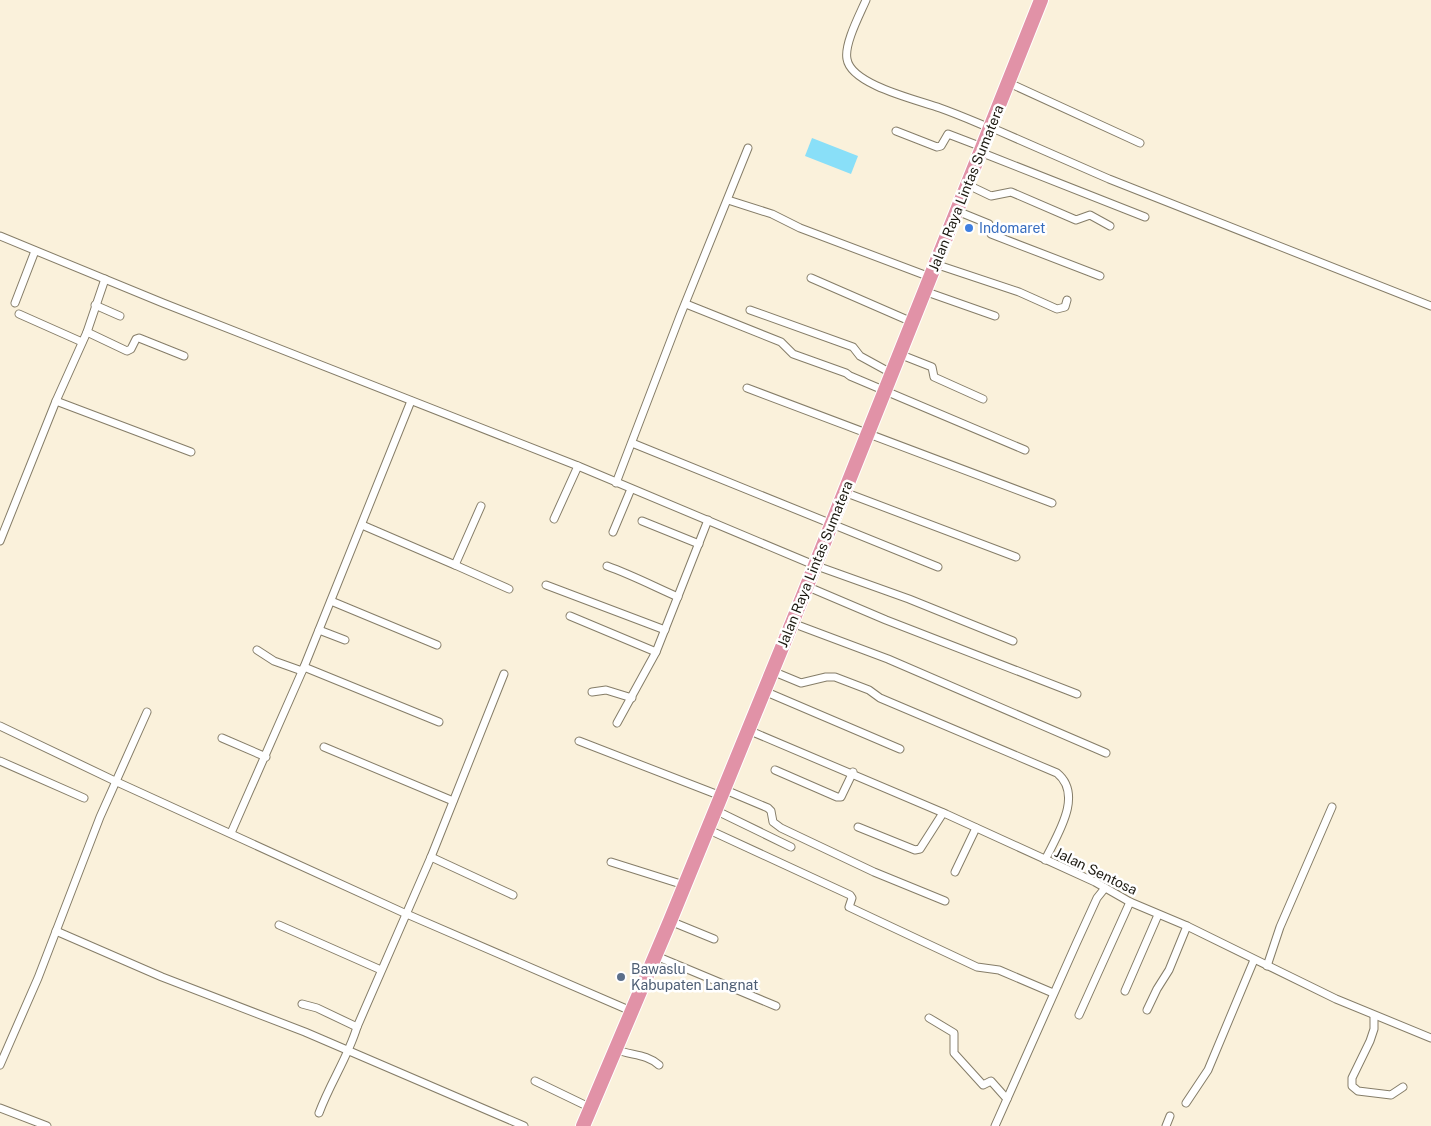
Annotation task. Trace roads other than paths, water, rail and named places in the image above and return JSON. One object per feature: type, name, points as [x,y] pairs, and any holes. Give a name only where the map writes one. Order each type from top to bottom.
[{"type":"highway","name":"Jalan Raya Lintas Sumatera","points":[[583,1126],[656,956],[792,623],[1041,0]]},
{"type":"street","points":[[866,0],[848,45],[846,58],[856,74],[885,90],[938,107],[1109,179],[1431,306]]},
{"type":"street","points":[[1009,83],[1140,143]]},
{"type":"street","points":[[896,130],[938,147],[948,134],[981,150],[1144,217]]},
{"type":"street","points":[[616,483],[748,148]]},
{"type":"street","points":[[968,185],[990,196],[1011,192],[1076,220],[1090,215],[1110,226]]},
{"type":"street","points":[[728,200],[772,214],[800,228],[930,277]]},
{"type":"street","points":[[957,211],[989,224],[991,234],[1100,276]]},
{"type":"street","points":[[0,236],[578,466],[814,565],[909,598],[1013,641]]},
{"type":"street","points":[[15,303],[35,251]]},
{"type":"street","points":[[935,264],[1019,292],[1057,309],[1063,309],[1067,300]]},
{"type":"street","points":[[811,278],[912,322]]},
{"type":"street","points":[[0,541],[56,401],[87,332],[105,279]]},
{"type":"street","points":[[924,291],[996,316]]},
{"type":"street","points":[[686,304],[781,342],[793,354],[846,373],[884,391],[1025,450]]},
{"type":"street","points":[[95,305],[120,316]]},
{"type":"street","points":[[750,310],[854,347],[860,356],[891,374]]},
{"type":"street","points":[[19,314],[82,342]]},
{"type":"street","points":[[87,332],[127,350],[131,349],[136,339],[139,338],[184,356]]},
{"type":"street","points":[[899,354],[932,367],[934,377],[983,399]]},
{"type":"street","points":[[748,388],[1052,502]]},
{"type":"street","points":[[56,401],[191,452]]},
{"type":"street","points":[[231,833],[303,669],[411,401]]},
{"type":"street","points":[[632,442],[938,567]]},
{"type":"street","points":[[554,519],[578,466]]},
{"type":"street","points":[[613,532],[631,489]]},
{"type":"street","points":[[844,492],[1016,557]]},
{"type":"street","points":[[456,565],[481,506]]},
{"type":"street","points":[[617,723],[656,652],[708,520]]},
{"type":"street","points":[[642,521],[700,544]]},
{"type":"street","points":[[362,526],[509,589]]},
{"type":"street","points":[[607,566],[642,578],[648,584],[678,597]]},
{"type":"street","points":[[546,585],[665,630]]},
{"type":"street","points":[[806,586],[886,620],[1077,694]]},
{"type":"street","points":[[331,601],[437,645]]},
{"type":"street","points":[[570,616],[656,652]]},
{"type":"street","points":[[792,623],[888,659],[1106,752]]},
{"type":"street","points":[[319,630],[345,640]]},
{"type":"street","points":[[257,650],[274,661],[303,669],[439,722]]},
{"type":"street","points":[[771,671],[801,683],[826,677],[841,679],[985,744],[1057,773],[1065,780],[1070,793],[1068,807],[1045,860]]},
{"type":"street","points":[[319,1113],[330,1084],[349,1052],[357,1027],[431,857],[504,674]]},
{"type":"street","points":[[592,692],[606,690],[632,698]]},
{"type":"street","points":[[764,691],[900,749]]},
{"type":"street","points":[[0,1065],[56,931],[96,826],[117,782],[146,712]]},
{"type":"street","points":[[0,726],[117,782],[405,913],[631,1011]]},
{"type":"street","name":"Jalan Sentosa","points":[[748,730],[853,772],[1105,888],[1158,915],[1187,926],[1254,960],[1374,1016],[1431,1038]]},
{"type":"street","points":[[222,738],[266,757]]},
{"type":"street","points":[[579,740],[768,808],[771,810],[773,822],[781,828],[874,872],[945,901]]},
{"type":"street","points":[[324,747],[453,802]]},
{"type":"street","points":[[0,761],[84,798]]},
{"type":"street","points":[[775,770],[837,797],[841,797],[845,791],[853,772]]},
{"type":"street","points":[[1267,966],[1280,927],[1332,807]]},
{"type":"street","points":[[715,810],[791,847]]},
{"type":"street","points":[[858,827],[915,850],[920,849],[943,813]]},
{"type":"street","points":[[955,872],[976,828]]},
{"type":"street","points":[[708,829],[850,895],[852,898],[849,907],[893,928],[977,967],[999,970],[1053,993]]},
{"type":"street","points":[[431,857],[513,895]]},
{"type":"street","points":[[611,862],[684,885]]},
{"type":"street","points":[[995,1126],[1053,993],[1097,898],[1105,888]]},
{"type":"street","points":[[1079,1015],[1130,902]]},
{"type":"street","points":[[1125,991],[1158,915]]},
{"type":"street","points":[[670,921],[714,939]]},
{"type":"street","points":[[279,925],[381,970]]},
{"type":"street","points":[[1147,1010],[1169,970],[1187,926]]},
{"type":"street","points":[[56,931],[162,978],[305,1032],[524,1126]]},
{"type":"street","points":[[656,956],[776,1006]]},
{"type":"street","points":[[1186,1103],[1208,1070],[1254,960]]},
{"type":"street","points":[[302,1004],[317,1008],[357,1027]]},
{"type":"street","points":[[1374,1016],[1374,1029],[1352,1078],[1352,1086],[1358,1091],[1391,1096],[1403,1087]]},
{"type":"street","points":[[929,1018],[946,1026],[954,1033],[954,1053],[983,1085],[991,1081],[1007,1099]]},
{"type":"street","points":[[615,1049],[630,1055],[644,1055],[659,1065]]},
{"type":"street","points":[[535,1081],[591,1108]]},
{"type":"street","points":[[0,1108],[47,1126]]},
{"type":"street","points":[[1166,1126],[1170,1116]]},
{"type":"water","points":[[812,138],[858,156],[851,174],[805,156]]},
{"type":"place","name":"Indomaret","points":[[969,228]]},
{"type":"place","name":"Bawaslu Kabupaten Langnat","points":[[621,977]]}]
